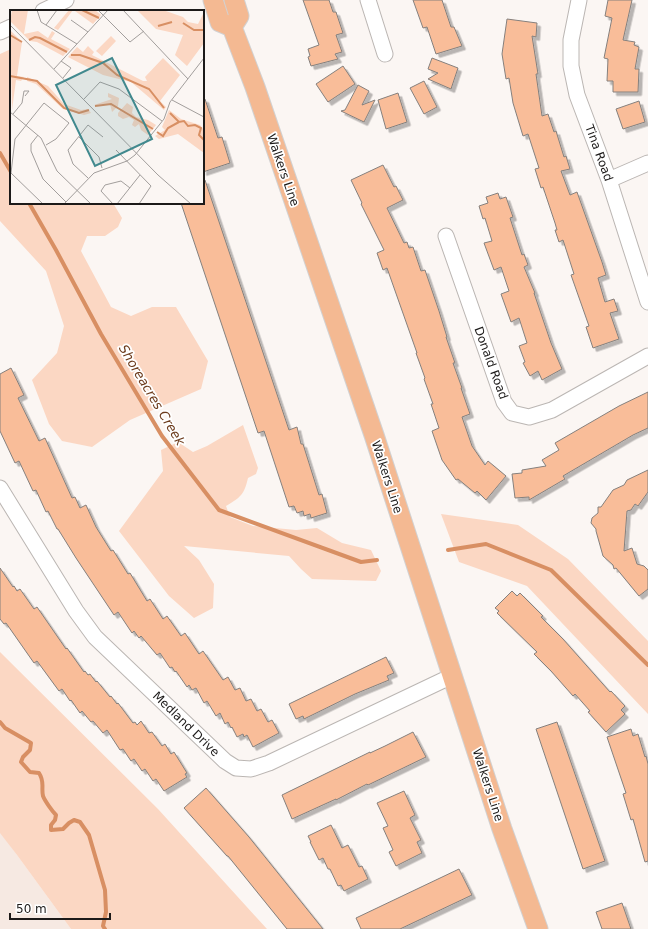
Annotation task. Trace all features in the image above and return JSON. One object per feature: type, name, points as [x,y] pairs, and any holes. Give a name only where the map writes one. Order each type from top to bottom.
[{"type":"main road","name":"Walkers Line","points":[[213,0],[220,22],[232,27],[255,87],[371,428],[502,830],[538,929]]},
{"type":"main road","points":[[232,27],[239,16],[234,0]]},
{"type":"street","points":[[45,10],[66,0]]},
{"type":"street","points":[[368,0],[385,54]]},
{"type":"street","name":"Tina Road","points":[[579,0],[572,40],[571,66],[577,95],[609,180],[648,302]]},
{"type":"street","points":[[0,32],[10,27]]},
{"type":"street","points":[[609,180],[648,163]]},
{"type":"street","name":"Donald Road","points":[[446,236],[504,402],[512,413],[530,417],[552,410],[648,356]]},
{"type":"street","name":"Medland Drive","points":[[0,488],[76,611],[95,637],[225,761],[236,768],[251,769],[269,763],[452,676]]},
{"type":"shaded area","points":[[10,49],[10,204],[114,204],[122,218],[118,227],[105,236],[87,236],[81,251],[111,307],[131,316],[152,307],[176,307],[208,361],[201,389],[130,420],[92,447],[62,441],[49,424],[32,380],[57,353],[64,326],[46,271],[0,221],[0,54]]},
{"type":"shaded area","points":[[243,425],[258,468],[256,474],[248,478],[241,495],[226,506],[230,517],[253,526],[296,530],[317,528],[342,543],[371,550],[381,571],[376,581],[312,579],[289,556],[184,546],[199,560],[214,584],[213,608],[194,618],[169,596],[119,531],[163,471],[161,450],[178,442],[193,452],[207,446]]},
{"type":"shaded area","points":[[441,514],[518,525],[568,559],[648,641],[648,714],[527,586],[459,562]]},
{"type":"shaded area","points":[[0,652],[158,809],[267,929],[71,929],[0,833]]},
{"type":"shaded area","points":[[1,833],[71,929],[0,929]]},
{"type":"building","points":[[303,0],[329,0],[333,12],[336,12],[343,33],[336,35],[342,52],[335,54],[338,59],[311,66],[308,57],[310,56],[308,49],[319,45]]},
{"type":"building","points":[[413,0],[442,0],[451,27],[454,27],[462,46],[436,54],[427,27],[423,28]]},
{"type":"building","points":[[608,0],[632,0],[623,40],[635,42],[634,45],[639,47],[635,69],[639,69],[638,92],[613,92],[613,81],[607,81],[608,59],[604,58],[612,18],[605,16]]},
{"type":"building","points":[[507,19],[537,23],[536,37],[532,36],[538,74],[536,74],[542,116],[548,114],[554,132],[556,131],[564,157],[566,156],[570,169],[561,171],[570,195],[577,192],[602,262],[606,275],[598,278],[605,302],[614,299],[618,311],[610,313],[619,339],[593,348],[586,327],[589,326],[571,275],[574,274],[563,240],[559,242],[555,230],[557,230],[555,223],[543,187],[541,188],[535,169],[539,168],[528,134],[523,136],[513,103],[509,78],[506,79],[502,54]]},
{"type":"building","points":[[432,58],[458,68],[451,89],[428,79],[438,73],[428,69]]},
{"type":"building","points":[[343,66],[355,84],[328,102],[316,84]]},
{"type":"building","points":[[424,81],[437,107],[424,114],[410,88]]},
{"type":"building","points":[[358,85],[369,91],[362,105],[375,100],[364,122],[341,111],[345,110]]},
{"type":"building","points":[[398,93],[407,122],[386,129],[378,100]]},
{"type":"building","points":[[204,99],[218,138],[222,137],[230,163],[204,172]]},
{"type":"building","points":[[639,101],[645,122],[623,129],[616,109]]},
{"type":"building","points":[[383,165],[394,187],[396,186],[403,200],[387,208],[404,243],[407,242],[409,248],[413,247],[421,271],[425,270],[439,311],[455,363],[453,363],[470,414],[462,417],[472,446],[485,465],[488,461],[506,476],[486,500],[477,491],[475,493],[458,479],[456,480],[442,460],[432,431],[439,428],[431,404],[433,404],[424,379],[425,378],[387,268],[383,270],[377,253],[384,250],[351,180]]},
{"type":"building","points":[[204,180],[289,430],[297,427],[301,444],[303,444],[319,495],[322,494],[327,513],[311,518],[310,514],[304,516],[303,511],[297,513],[294,506],[289,507],[264,431],[258,433],[181,204],[204,204]]},
{"type":"building","points":[[498,193],[500,199],[506,197],[513,217],[510,218],[522,255],[524,254],[528,265],[524,267],[535,293],[551,343],[562,369],[542,380],[538,371],[530,376],[523,363],[525,362],[519,346],[527,343],[519,318],[511,322],[501,294],[509,291],[501,267],[494,270],[484,243],[492,241],[485,218],[483,219],[479,206],[488,203],[486,197]]},
{"type":"building","points":[[11,368],[24,395],[18,398],[39,441],[45,438],[72,498],[75,497],[80,508],[86,505],[96,527],[111,551],[113,550],[128,574],[130,573],[147,601],[150,599],[163,619],[167,616],[181,636],[185,633],[199,654],[203,651],[223,680],[228,677],[235,690],[240,688],[246,701],[251,699],[257,711],[261,709],[268,722],[272,720],[279,733],[253,747],[247,735],[244,737],[243,734],[237,737],[228,722],[225,724],[220,713],[216,716],[207,701],[204,703],[196,688],[192,690],[189,685],[187,687],[176,671],[175,672],[172,667],[170,668],[160,653],[157,655],[141,636],[139,638],[134,631],[132,633],[118,612],[114,615],[57,529],[48,511],[46,512],[36,490],[33,491],[19,461],[15,463],[0,431],[0,374]]},
{"type":"building","points":[[648,392],[648,428],[633,435],[563,476],[565,479],[529,500],[529,497],[515,498],[512,474],[522,473],[522,470],[546,466],[542,460],[559,450],[555,443],[619,406]]},
{"type":"building","points":[[648,470],[648,492],[638,506],[635,504],[631,510],[627,511],[624,551],[632,548],[637,564],[644,566],[648,570],[648,589],[639,596],[616,568],[614,569],[613,565],[603,556],[596,529],[591,523],[592,518],[598,513],[598,507],[601,507],[613,490],[624,485],[627,480]]},
{"type":"building","points":[[0,568],[13,587],[14,586],[17,591],[20,589],[34,609],[37,607],[84,672],[85,671],[88,675],[90,674],[96,682],[97,681],[110,697],[111,696],[117,704],[118,703],[133,723],[135,722],[137,725],[141,721],[149,733],[152,732],[162,746],[165,744],[171,754],[174,752],[187,773],[185,774],[187,777],[164,791],[156,779],[153,781],[145,769],[142,771],[134,759],[131,761],[123,749],[120,750],[107,730],[103,733],[82,711],[80,713],[62,689],[59,691],[37,661],[34,663],[6,623],[4,624],[0,619]]},
{"type":"building","points":[[512,591],[517,596],[520,593],[543,616],[541,617],[563,639],[610,692],[611,691],[625,706],[621,710],[625,714],[606,732],[588,712],[590,711],[575,694],[573,696],[534,654],[537,652],[497,613],[499,611],[495,608]]},
{"type":"building","points":[[386,657],[394,673],[387,676],[389,680],[355,694],[304,719],[303,716],[296,719],[289,704]]},
{"type":"building","points":[[557,722],[605,861],[583,869],[536,729]]},
{"type":"building","points":[[631,729],[633,736],[638,734],[648,764],[648,861],[645,862],[633,819],[631,820],[623,794],[626,793],[607,737]]},
{"type":"building","points":[[413,732],[426,757],[336,800],[292,819],[282,795]]},
{"type":"building","points":[[206,788],[249,837],[323,929],[287,929],[228,856],[184,808]]},
{"type":"building","points":[[404,791],[415,815],[410,818],[421,840],[417,842],[422,853],[396,866],[389,852],[393,850],[383,828],[388,826],[377,803]]},
{"type":"building","points":[[331,825],[342,848],[348,845],[359,867],[362,866],[368,879],[344,891],[341,885],[338,886],[323,858],[319,860],[308,836]]},
{"type":"building","points":[[459,869],[472,895],[400,929],[361,929],[356,918]]},
{"type":"building","points":[[622,903],[631,929],[602,929],[596,912]]},
{"type":"waterway","name":"Shoreacres Creek","points":[[0,153],[10,170]]},
{"type":"waterway","name":"Shoreacres Creek","points":[[30,204],[101,334],[162,436],[219,510],[361,562],[377,560]]},
{"type":"waterway","name":"Shoreacres Creek","points":[[448,550],[486,544],[551,570],[648,665]]},
{"type":"waterway","name":"Shoreacres Creek","points":[[0,722],[5,728],[31,743],[30,750],[23,757],[21,762],[30,772],[39,773],[41,776],[43,796],[56,815],[55,820],[51,825],[51,830],[63,829],[74,820],[80,822],[89,835],[105,890],[106,912],[103,926],[105,929]]}]
